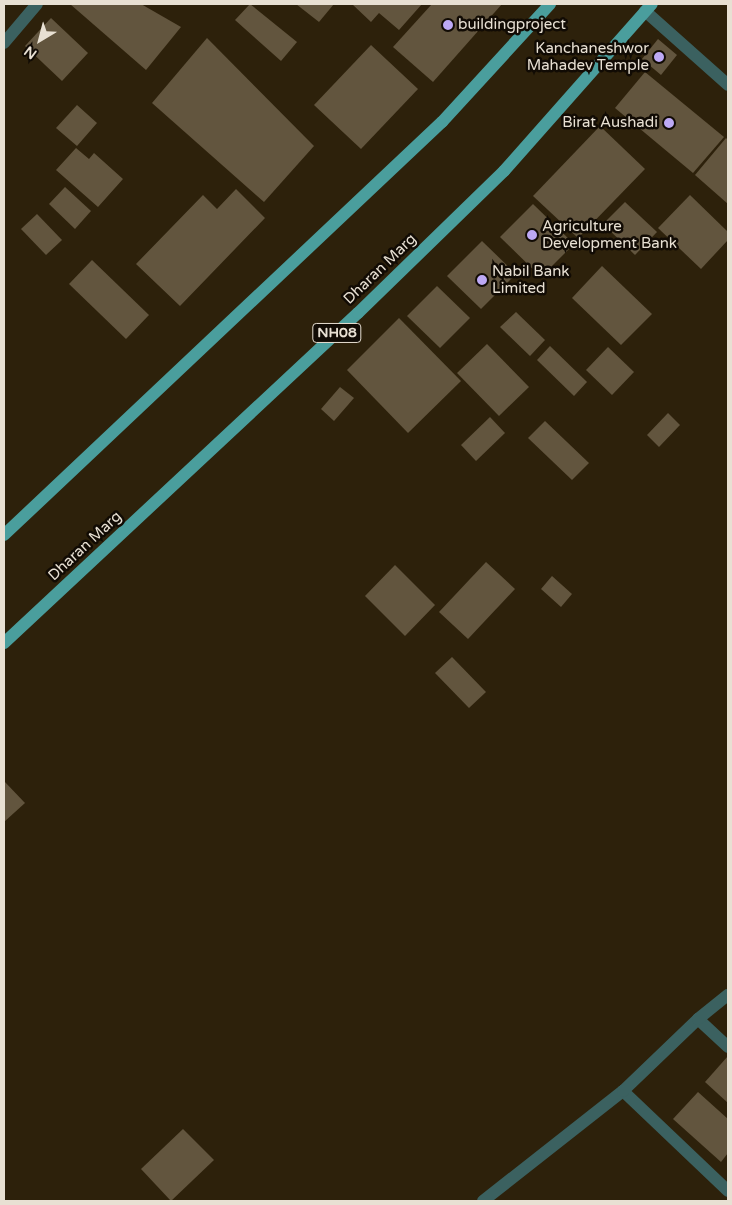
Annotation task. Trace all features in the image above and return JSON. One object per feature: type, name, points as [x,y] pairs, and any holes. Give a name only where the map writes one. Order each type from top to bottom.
[{"type":"main road","points":[[4,535],[442,122],[550,4]]},
{"type":"main road","name":"Dharan Marg","points":[[4,643],[358,313],[504,171],[644,6]]},
{"type":"street","points":[[4,43],[37,4]]},
{"type":"street","points":[[644,6],[728,85]]},
{"type":"street","points":[[483,1201],[623,1090],[698,1019],[728,995]]},
{"type":"street","points":[[698,1019],[728,1046]]},
{"type":"street","points":[[623,1090],[728,1191]]},
{"type":"building","points":[[70,4],[141,4],[181,27],[146,70]]},
{"type":"building","points":[[250,4],[297,42],[281,61],[235,20]]},
{"type":"building","points":[[296,4],[334,4],[319,22]]},
{"type":"building","points":[[352,4],[422,4],[399,30],[379,13],[371,22]]},
{"type":"building","name":"buildingproject","points":[[432,4],[502,4],[433,82],[393,47]]},
{"type":"building","points":[[51,18],[88,53],[62,81],[25,46]]},
{"type":"building","points":[[207,38],[314,146],[264,202],[152,103]]},
{"type":"building","name":"Kanchaneshwor Mahadev Temple","points":[[658,39],[677,55],[661,75],[642,59]]},
{"type":"building","points":[[371,45],[418,89],[361,149],[314,105]]},
{"type":"building","name":"Birat Aushadi","points":[[645,72],[724,137],[693,173],[615,108]]},
{"type":"building","points":[[77,105],[97,123],[77,146],[56,128]]},
{"type":"building","points":[[600,126],[645,169],[578,238],[533,196]]},
{"type":"building","points":[[726,138],[728,140],[728,204],[695,175]]},
{"type":"building","points":[[76,148],[89,159],[94,153],[123,179],[98,207],[56,170]]},
{"type":"building","points":[[65,187],[91,211],[75,229],[49,204]]},
{"type":"building","points":[[236,189],[265,218],[180,306],[136,264],[203,195],[217,209]]},
{"type":"building","points":[[690,195],[728,232],[728,240],[701,269],[658,228]]},
{"type":"building","points":[[625,202],[657,232],[635,255],[603,224]]},
{"type":"building","points":[[533,204],[574,244],[541,277],[500,237]]},
{"type":"building","points":[[37,214],[62,240],[46,255],[21,229]]},
{"type":"building","points":[[482,241],[516,274],[481,309],[447,276]]},
{"type":"building","points":[[92,260],[149,315],[126,339],[69,284]]},
{"type":"building","points":[[602,266],[652,314],[621,345],[572,298]]},
{"type":"building","points":[[437,286],[470,318],[440,348],[407,316]]},
{"type":"building","points":[[516,312],[545,340],[530,356],[500,327]]},
{"type":"building","points":[[399,318],[461,381],[408,433],[347,370]]},
{"type":"building","points":[[487,344],[529,387],[499,416],[457,373]]},
{"type":"building","points":[[550,346],[587,382],[574,396],[537,360]]},
{"type":"building","points":[[608,347],[634,372],[612,395],[586,370]]},
{"type":"building","points":[[340,387],[354,398],[334,421],[321,409]]},
{"type":"building","points":[[668,413],[680,425],[659,447],[647,435]]},
{"type":"building","points":[[490,417],[505,433],[476,461],[461,445]]},
{"type":"building","points":[[545,421],[589,463],[572,480],[528,438]]},
{"type":"building","points":[[486,562],[515,589],[468,639],[439,612]]},
{"type":"building","points":[[395,565],[435,605],[405,636],[365,596]]},
{"type":"building","points":[[552,576],[572,594],[561,607],[541,589]]},
{"type":"building","points":[[452,657],[486,692],[469,708],[435,673]]},
{"type":"building","points":[[4,781],[25,803],[4,822]]},
{"type":"building","points":[[728,1056],[728,1103],[705,1082]]},
{"type":"building","points":[[698,1092],[728,1119],[728,1153],[721,1162],[673,1119]]},
{"type":"building","points":[[183,1129],[214,1160],[171,1201],[141,1169]]},
{"type":"place","name":"buildingproject","points":[[448,25]]},
{"type":"place","name":"Kanchaneshwor Mahadev Temple","points":[[659,57]]},
{"type":"place","name":"Birat Aushadi","points":[[669,123]]},
{"type":"place","name":"Agriculture Development Bank","points":[[532,235]]},
{"type":"place","name":"Nabil Bank Limited","points":[[482,280]]}]
